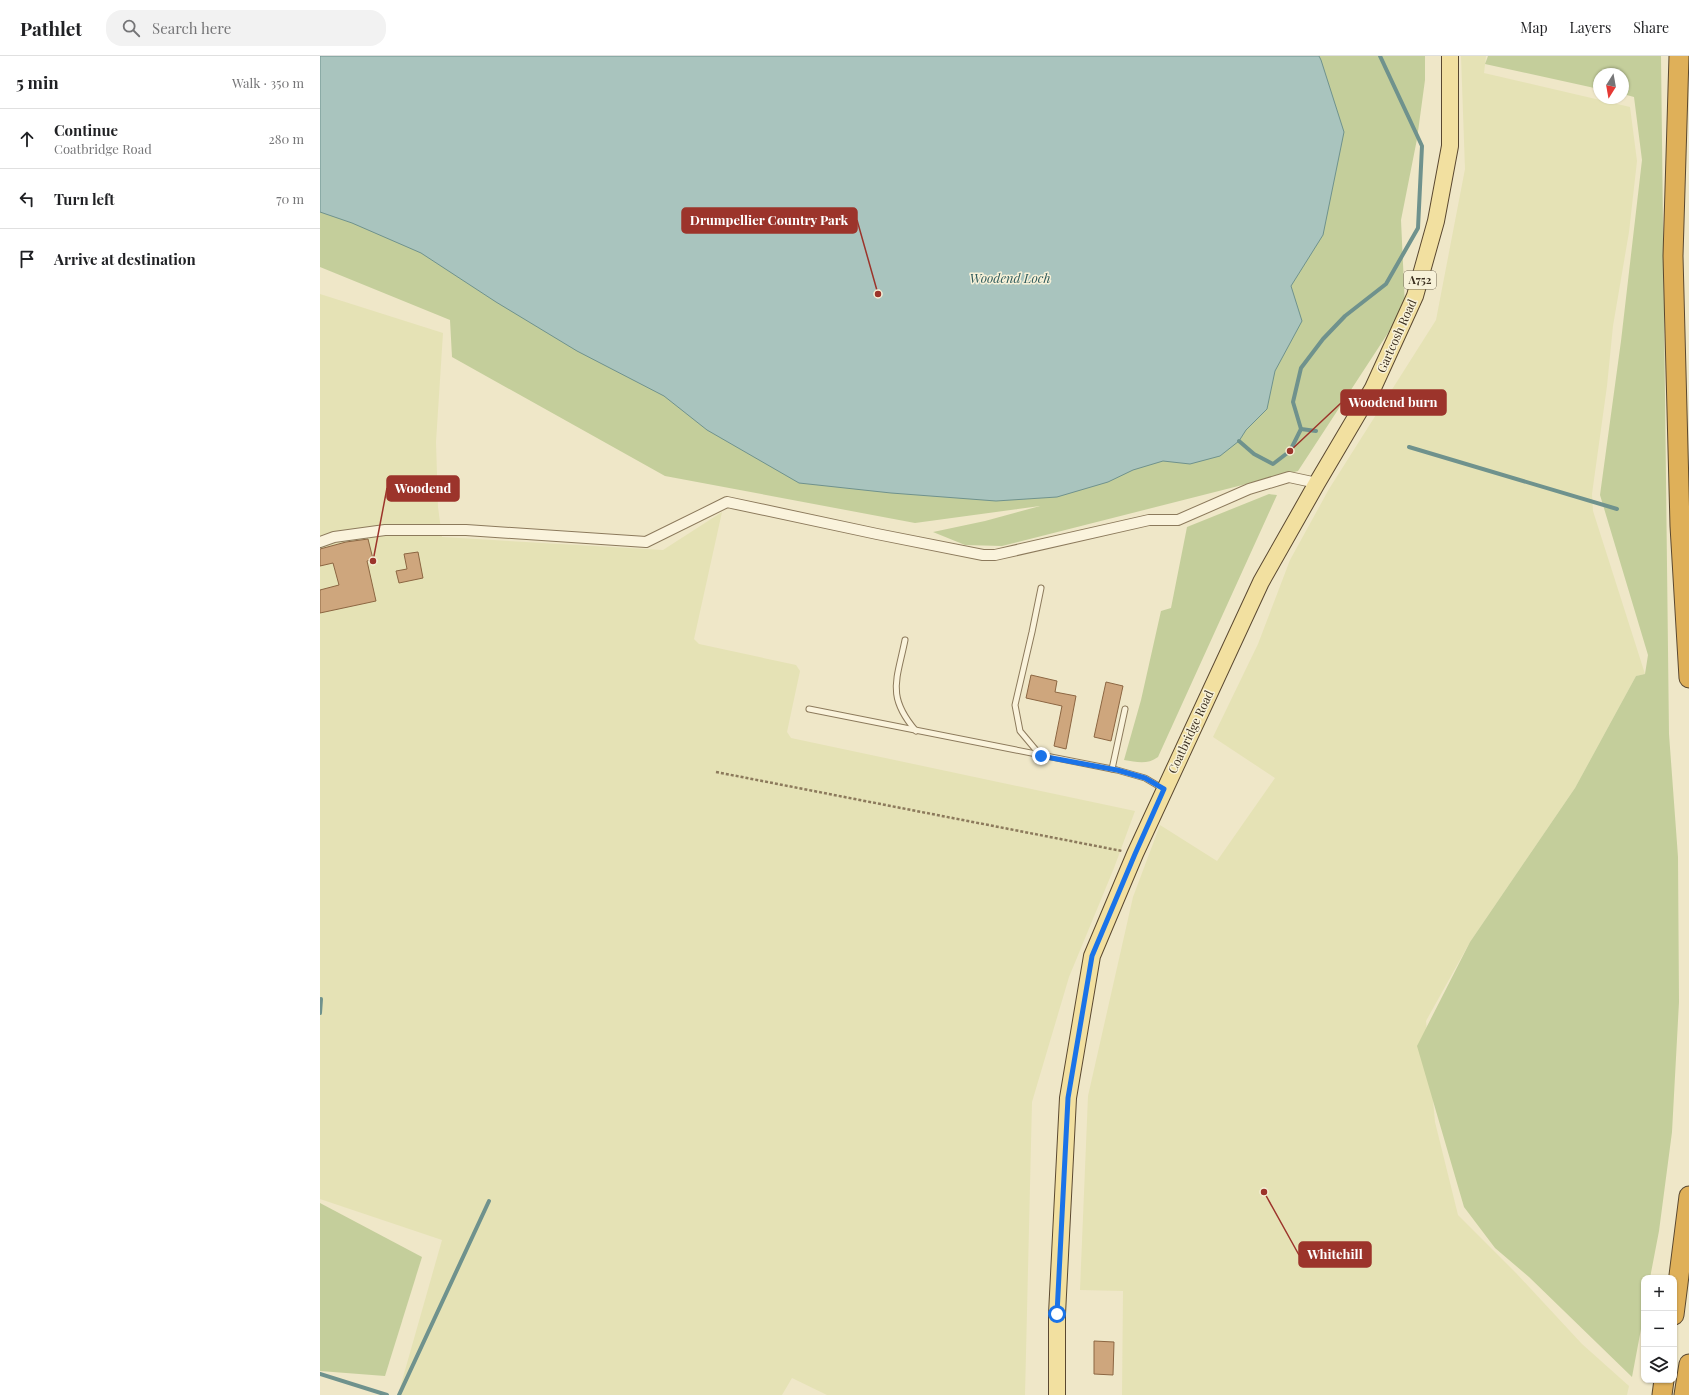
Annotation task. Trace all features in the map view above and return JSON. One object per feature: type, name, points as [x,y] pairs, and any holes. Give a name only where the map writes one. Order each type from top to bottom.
[{"type":"highway","points":[[1679,56],[1673,256],[1680,526],[1689,678]]},
{"type":"highway","points":[[1675,1311],[1689,1196]]},
{"type":"highway","points":[[1684,1395],[1689,1364]]},
{"type":"highway","points":[[1662,1395],[1664,1383]]},
{"type":"main road","name":"Gartcosh Road","points":[[1317,483],[1374,388],[1415,296],[1436,221],[1450,146],[1450,56]]},
{"type":"main road","name":"Coatbridge Road","points":[[1057,1395],[1057,1314],[1068,1098],[1092,956],[1164,789],[1261,582],[1317,483]]},
{"type":"street","points":[[320,542],[334,538],[385,530],[458,530],[646,542],[726,502],[877,534],[983,554],[994,554],[1149,520],[1178,520],[1249,489],[1289,477],[1317,483]]},
{"type":"lane","points":[[1041,588],[1015,705],[1020,731],[1041,756]]},
{"type":"lane","points":[[905,640],[895,688],[897,699],[904,717],[916,730]]},
{"type":"lane","points":[[809,709],[1112,770],[1145,778],[1164,789]]},
{"type":"lane","points":[[1112,770],[1124,709]]},
{"type":"path","points":[[716,772],[1135,854]]},
{"type":"shaded area","points":[[1461,56],[1486,56],[1484,73],[1593,98],[1593,104],[1617,104],[1630,107],[1637,161],[1629,232],[1613,326],[1607,386],[1592,494],[1593,511],[1645,674],[1636,676],[1575,788],[1470,942],[1426,1021],[1435,1122],[1458,1215],[1516,1273],[1582,1344],[1629,1386],[1627,1395],[1122,1395],[1123,1291],[1080,1290],[1088,1096],[1133,897],[1160,825],[1217,861],[1275,778],[1213,737],[1258,644],[1290,560],[1329,489],[1436,320],[1465,169]]},
{"type":"shaded area","points":[[320,294],[443,333],[436,442],[438,507],[442,537],[663,550],[722,512],[694,639],[699,644],[796,665],[800,671],[787,732],[791,738],[1135,811],[1114,868],[1069,977],[1032,1102],[1025,1395],[827,1395],[792,1378],[782,1395],[398,1395],[442,1240],[320,1199]]},
{"type":"green space","name":"Woodend Loch","points":[[320,56],[1425,56],[1425,80],[1417,139],[1401,220],[1405,307],[1298,471],[1002,546],[965,545],[933,532],[985,521],[1040,506],[915,523],[665,476],[452,357],[450,320],[320,267]]},
{"type":"green space","points":[[1488,56],[1661,56],[1669,734],[1678,857],[1679,1002],[1672,1132],[1659,1231],[1651,1275],[1641,1275],[1641,1329],[1632,1377],[1529,1277],[1495,1248],[1464,1207],[1417,1046],[1470,942],[1575,788],[1636,676],[1645,674],[1648,655],[1600,495],[1621,341],[1642,160],[1634,97],[1629,96],[1629,68],[1593,68],[1593,88],[1485,64]]},
{"type":"green space","points":[[1269,494],[1277,495],[1158,757],[1154,760],[1146,762],[1124,760],[1141,700],[1161,611],[1171,608],[1187,527]]},
{"type":"green space","points":[[320,1203],[422,1257],[385,1376],[320,1371]]},
{"type":"water","name":"Woodend Loch","points":[[320,56],[1319,56],[1344,132],[1323,235],[1291,286],[1302,321],[1275,371],[1267,409],[1246,430],[1239,441],[1220,456],[1190,464],[1163,461],[1133,470],[1108,482],[1057,497],[996,501],[891,493],[799,483],[707,430],[664,396],[577,351],[496,302],[421,253],[352,223],[320,212]]},
{"type":"building","points":[[368,539],[373,559],[367,561],[376,601],[320,613],[320,590],[339,585],[333,563],[320,566],[320,549],[346,542]]},
{"type":"building","points":[[418,552],[423,578],[399,583],[396,571],[407,569],[404,554]]},
{"type":"building","points":[[1031,675],[1057,681],[1055,692],[1076,696],[1066,749],[1054,746],[1062,706],[1026,698]]},
{"type":"building","points":[[1106,682],[1123,686],[1111,741],[1094,737]]},
{"type":"building","points":[[1094,1341],[1114,1342],[1113,1375],[1094,1374]]},
{"type":"waterway","points":[[1301,429],[1293,402],[1301,368],[1323,339],[1345,316],[1386,284],[1418,228],[1422,146],[1380,56]]},
{"type":"waterway","points":[[1239,441],[1254,454],[1273,464],[1290,451],[1301,429],[1316,431]]},
{"type":"waterway","points":[[1409,447],[1617,509]]},
{"type":"waterway","points":[[320,1013],[321,999]]},
{"type":"waterway","points":[[399,1395],[489,1201]]},
{"type":"waterway","points":[[320,1374],[387,1395]]},
{"type":"place","name":"Drumpellier Country Park","points":[[878,294]]},
{"type":"place","name":"Woodend burn","points":[[1290,451]]},
{"type":"place","name":"Woodend","points":[[373,561]]},
{"type":"place","name":"Whitehill","points":[[1264,1192]]},
{"type":"route","points":[[1041,756],[1117,770],[1145,778],[1164,789],[1092,956],[1068,1098],[1057,1314]]}]
